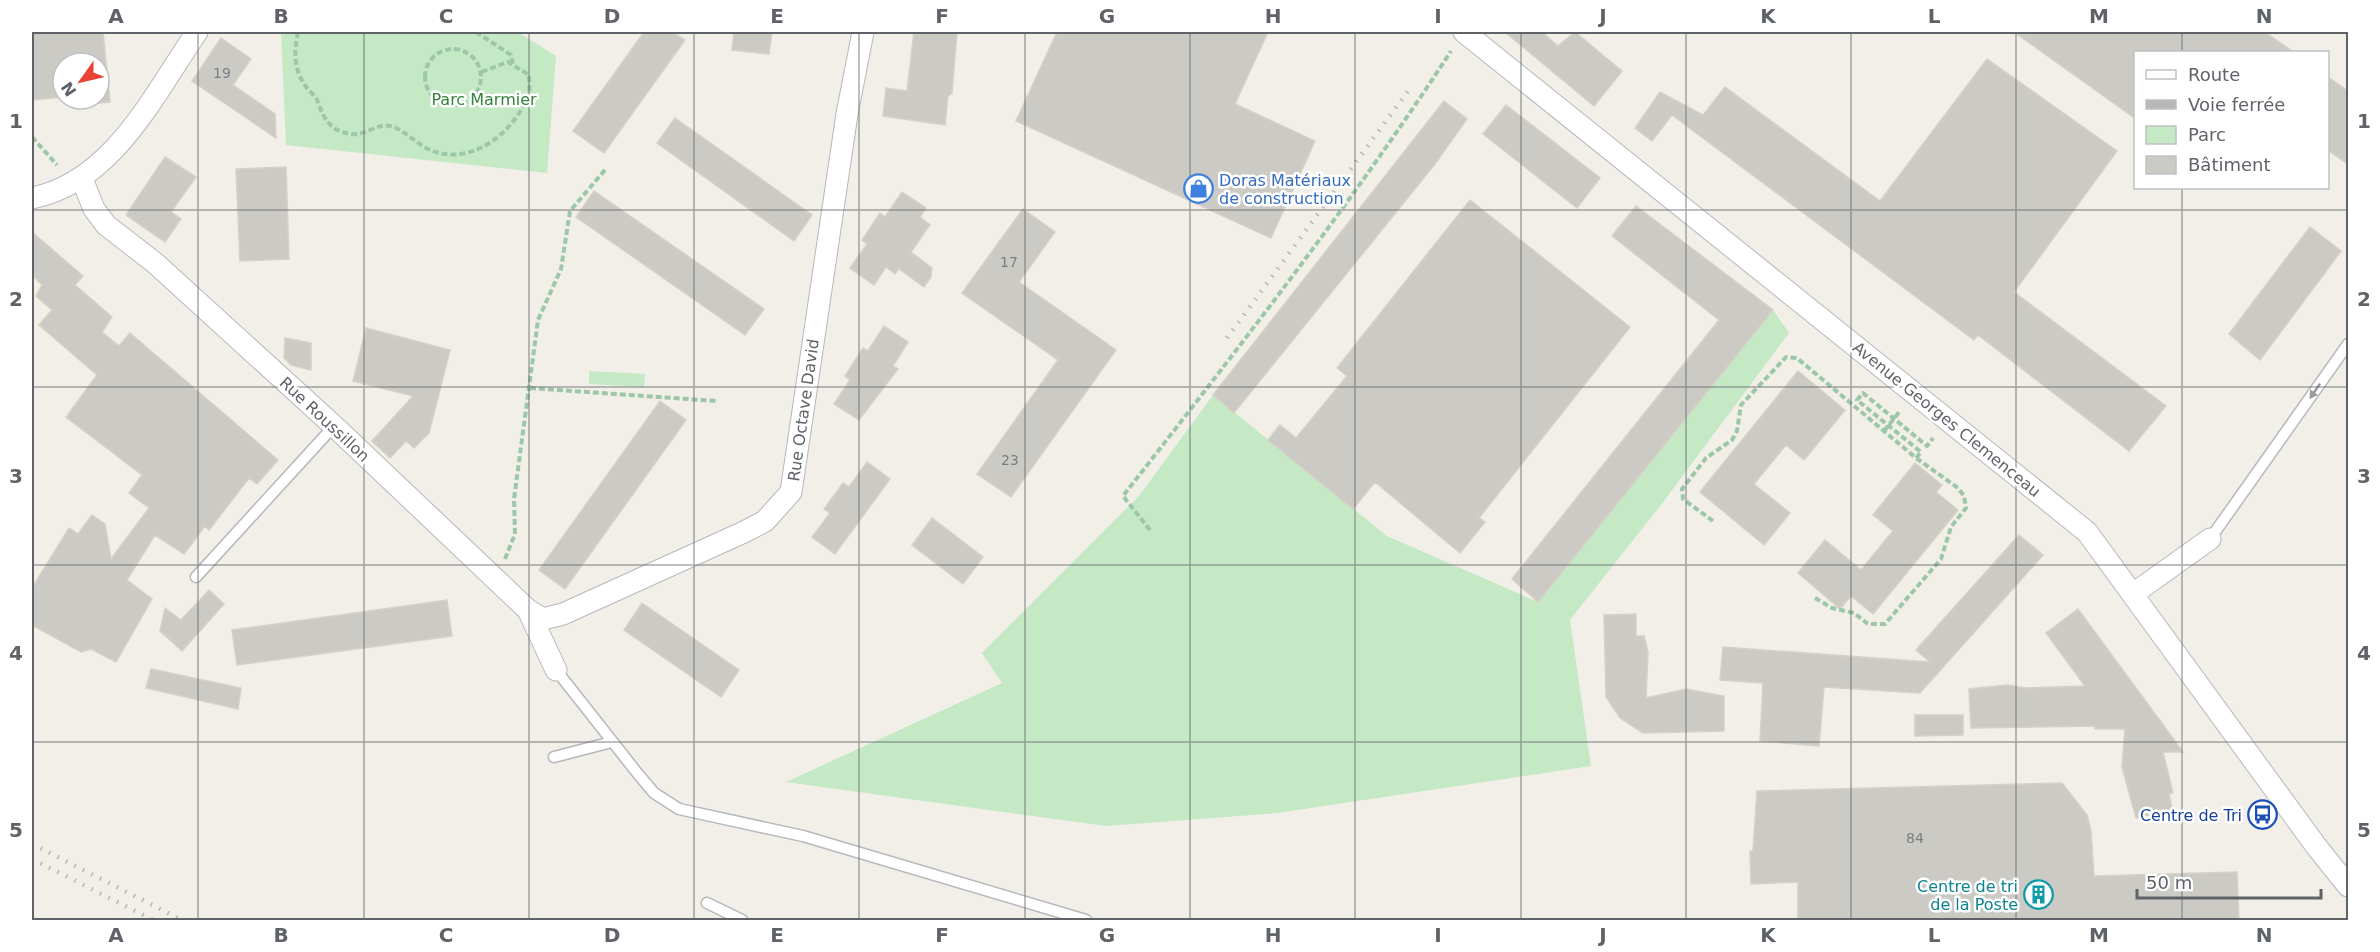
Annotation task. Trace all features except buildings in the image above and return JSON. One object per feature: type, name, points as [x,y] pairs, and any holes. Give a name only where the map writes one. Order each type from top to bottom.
[{"type":"street","points":[[32,198],[82,179],[128,132],[197,32]]},
{"type":"street","name":"Rue Octave David","points":[[528,610],[543,619],[573,610],[765,521],[791,492],[847,114],[863,32]]},
{"type":"street","name":"Avenue Georges Clemenceau","points":[[1464,32],[2087,532],[2347,881]]},
{"type":"street","name":"Rue Roussillon","points":[[82,179],[94,209],[106,225],[155,263],[334,426],[528,610],[556,670]]},
{"type":"street","points":[[2133,594],[2210,539]]},
{"type":"lane","points":[[2210,539],[2349,344]]},
{"type":"lane","points":[[196,577],[334,426]]},
{"type":"lane","points":[[556,670],[608,743],[638,774]]},
{"type":"lane","points":[[556,670],[654,793],[680,809],[803,836],[1086,921]]},
{"type":"lane","points":[[554,757],[608,743]]},
{"type":"lane","points":[[707,903],[742,921]]},
{"type":"path","points":[[298,32],[294,52],[296,69],[305,86],[318,100],[320,112],[330,127],[351,134],[388,126],[414,143],[436,152],[477,150],[501,136],[516,119],[529,95],[528,75],[513,65],[508,63],[481,72]]},
{"type":"path","points":[[476,32],[511,55],[513,65]]},
{"type":"path","points":[[1150,530],[1123,496],[1241,344],[1410,112],[1464,32]]},
{"type":"path","points":[[455,49],[472,56],[481,72],[478,91],[472,98],[455,106],[437,101],[426,86],[424,77],[430,60],[437,54],[455,49]]},
{"type":"path","points":[[32,137],[60,168]]},
{"type":"path","points":[[490,574],[505,560],[515,534],[514,499],[538,320],[561,270],[570,211],[604,170]]},
{"type":"path","points":[[1713,521],[1683,499],[1683,489],[1706,458],[1732,440],[1737,431],[1742,405],[1785,357],[1797,358],[1916,458],[1958,488],[1966,502],[1966,508],[1946,537],[1941,559],[1885,624],[1868,624],[1854,613],[1832,608],[1815,598]]},
{"type":"path","points":[[530,388],[716,400]]},
{"type":"path","points":[[1916,458],[1921,453],[1857,400],[1863,393],[1927,446],[1935,435]]},
{"type":"path","points":[[1884,431],[1902,409]]},
{"type":"green space","name":"Parc Marmier","points":[[281,32],[518,32],[556,56],[547,173],[286,145]]},
{"type":"green space","points":[[1773,310],[1789,333],[1664,501],[1570,620],[1591,766],[1277,813],[1106,826],[786,782],[1002,683],[982,653],[1139,496],[1213,395],[1387,536],[1538,602]]},
{"type":"green space","points":[[589,371],[645,374],[644,387],[589,384]]},
{"type":"railway","points":[[1227,338],[1411,87]]},
{"type":"railway","points":[[32,844],[182,920]]},
{"type":"railway","points":[[32,859],[153,920]]},
{"type":"place","name":"Doras Matériaux de construction","points":[[1198,189]]},
{"type":"place","name":"Centre de Tri","points":[[2263,815]]},
{"type":"place","name":"Centre de tri de la Poste","points":[[2039,895]]}]
